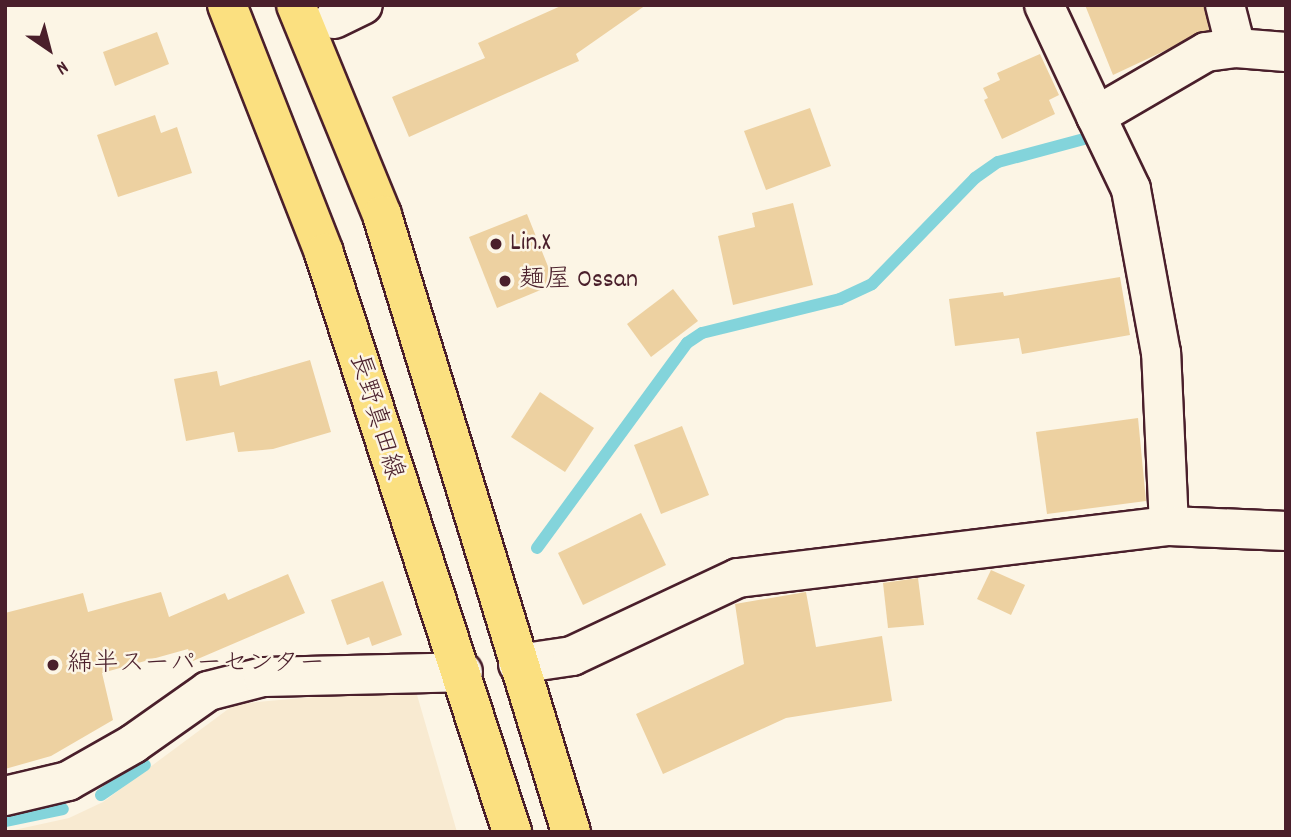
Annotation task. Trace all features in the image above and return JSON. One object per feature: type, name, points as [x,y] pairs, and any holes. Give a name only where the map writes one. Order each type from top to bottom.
[{"type":"main road","name":"長野真田線","points":[[228,5],[324,253],[397,486],[463,672],[512,832]]},
{"type":"main road","points":[[296,5],[382,215],[571,832]]},
{"type":"street","points":[[1044,5],[1131,190],[1161,352],[1169,526]]},
{"type":"street","points":[[1225,5],[1236,48]]},
{"type":"street","points":[[1096,116],[1206,52],[1236,48],[1286,52]]},
{"type":"street","points":[[518,664],[572,656],[738,578],[1169,526],[1286,531]]},
{"type":"street","points":[[5,796],[68,781],[133,744],[208,691],[263,677],[463,672]]},
{"type":"shaded area","points":[[415,688],[457,832],[5,832],[69,818],[103,802],[235,704]]},
{"type":"building","points":[[563,5],[646,5],[576,54],[579,61],[409,137],[392,97],[485,58],[478,43]]},
{"type":"building","points":[[1085,5],[1204,5],[1209,30],[1113,75]]},
{"type":"building","points":[[157,32],[169,64],[115,86],[103,52]]},
{"type":"building","points":[[1040,54],[1059,95],[1049,100],[1055,114],[1002,139],[984,100],[988,98],[983,88],[1000,80],[997,73]]},
{"type":"building","points":[[810,108],[831,166],[766,190],[744,131]]},
{"type":"building","points":[[155,115],[161,133],[177,127],[192,173],[118,197],[97,135]]},
{"type":"building","points":[[793,203],[813,285],[733,305],[718,236],[755,227],[752,213]]},
{"type":"building","points":[[527,214],[555,284],[497,308],[469,237]]},
{"type":"building","points":[[1120,277],[1130,335],[1022,354],[1019,338],[955,346],[949,299],[1003,292],[1004,296]]},
{"type":"building","points":[[673,289],[698,321],[651,357],[627,324]]},
{"type":"building","points":[[310,360],[331,432],[273,449],[238,452],[234,432],[186,441],[174,379],[217,371],[220,386]]},
{"type":"building","points":[[540,392],[594,428],[565,472],[511,437]]},
{"type":"building","points":[[1138,418],[1146,501],[1047,514],[1036,432]]},
{"type":"building","points":[[682,426],[709,495],[661,514],[634,445]]},
{"type":"building","points":[[641,513],[666,565],[583,605],[558,553]]},
{"type":"building","points":[[991,570],[1025,585],[1011,615],[977,599]]},
{"type":"building","points":[[288,574],[305,613],[193,661],[188,649],[102,673],[113,720],[51,756],[5,769],[5,613],[83,593],[88,612],[161,592],[169,617],[225,593],[228,600]]},
{"type":"building","points":[[918,578],[924,625],[888,628],[883,583]]},
{"type":"building","points":[[383,581],[402,635],[372,646],[369,637],[347,645],[331,600]]},
{"type":"building","points":[[806,592],[816,647],[882,636],[892,701],[786,718],[663,774],[636,714],[744,664],[735,604]]},
{"type":"waterway","points":[[537,548],[687,343],[702,333],[840,299],[872,284],[975,178],[998,162],[1084,139]]},
{"type":"waterway","points":[[101,795],[145,765]]},
{"type":"waterway","points":[[5,821],[63,809]]},
{"type":"place","name":"Lin.X","points":[[496,244]]},
{"type":"place","name":"麺屋 Ossan","points":[[505,281]]},
{"type":"place","name":"綿半スーパーセンター","points":[[53,665]]}]
